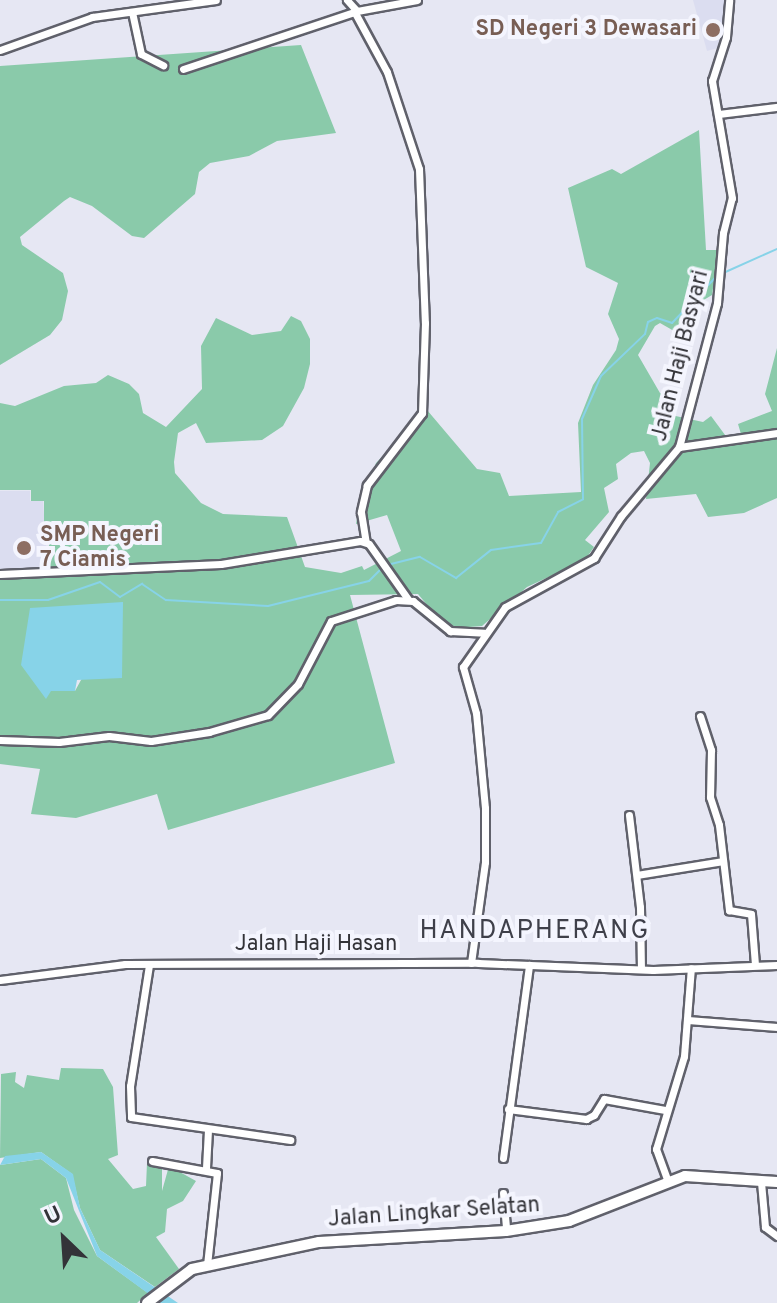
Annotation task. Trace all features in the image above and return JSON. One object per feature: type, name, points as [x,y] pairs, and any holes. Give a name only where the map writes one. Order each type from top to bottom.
[{"type":"street","points":[[0,50],[72,22],[216,0]]},
{"type":"street","points":[[347,0],[391,85],[421,188],[422,413],[367,485],[361,512],[366,542],[382,568],[408,599],[450,631],[484,633]]},
{"type":"street","points":[[183,69],[354,11],[417,0]]},
{"type":"street","name":"Jalan Haji Basyari","points":[[471,963],[485,862],[485,808],[476,713],[462,671],[484,633],[523,593],[594,558],[621,516],[679,447],[722,273],[732,189],[712,77],[726,37],[729,0]]},
{"type":"street","points":[[132,12],[141,54],[163,65]]},
{"type":"street","points":[[718,114],[777,107]]},
{"type":"street","points":[[679,447],[777,433]]},
{"type":"street","points":[[0,574],[221,564],[366,542]]},
{"type":"street","points":[[0,740],[59,742],[109,736],[151,741],[209,732],[268,715],[303,677],[331,621],[408,599]]},
{"type":"street","points":[[700,716],[711,750],[710,797],[729,910],[751,914],[755,965]]},
{"type":"street","points":[[629,815],[637,875],[641,969]]},
{"type":"street","points":[[637,875],[723,861]]},
{"type":"street","name":"Jalan Haji Hasan","points":[[0,980],[104,965],[471,963],[641,969],[777,965]]},
{"type":"street","points":[[149,965],[130,1086],[131,1117],[208,1130],[254,1131],[290,1140]]},
{"type":"street","points":[[503,1158],[529,965]]},
{"type":"street","points":[[667,1179],[656,1149],[665,1110],[684,1056],[691,968]]},
{"type":"street","points":[[688,1020],[777,1027]]},
{"type":"street","points":[[508,1109],[586,1119],[604,1099],[665,1110]]},
{"type":"street","points":[[206,1168],[208,1130]]},
{"type":"street","points":[[152,1161],[206,1168],[218,1175],[207,1265]]},
{"type":"street","name":"Jalan Lingkar Selatan","points":[[147,1303],[176,1276],[207,1265],[354,1237],[506,1231],[586,1216],[667,1179],[718,1176],[777,1182]]},
{"type":"street","points":[[761,1182],[765,1227],[777,1236]]},
{"type":"street","points":[[503,1193],[506,1231]]},
{"type":"shaded area","name":"SD Negeri 3 Dewasari","points":[[693,0],[727,0],[721,47],[707,51]]},
{"type":"shaded area","name":"SMP Negeri 7 Ciamis","points":[[0,491],[30,491],[30,501],[43,501],[48,570],[0,571]]},
{"type":"green space","points":[[301,45],[336,133],[277,141],[249,156],[210,163],[199,172],[195,194],[144,238],[132,236],[92,206],[70,197],[64,201],[20,237],[22,245],[63,273],[68,291],[62,320],[50,335],[0,365],[0,66]]},
{"type":"green space","points":[[699,130],[706,250],[719,250],[712,295],[692,307],[674,331],[660,323],[655,326],[638,355],[660,393],[675,402],[671,415],[703,422],[711,416],[731,443],[743,441],[738,424],[772,411],[765,394],[777,348],[777,498],[744,513],[708,517],[696,494],[646,499],[650,463],[644,451],[631,453],[616,464],[618,479],[604,488],[609,512],[585,540],[594,547],[585,560],[527,587],[482,626],[457,628],[437,617],[418,594],[350,595],[395,763],[168,830],[157,794],[76,818],[31,814],[40,769],[0,764],[0,576],[49,573],[49,527],[44,526],[44,501],[31,501],[31,490],[0,490],[0,403],[15,406],[64,386],[96,383],[108,375],[129,384],[139,394],[143,413],[166,427],[202,389],[201,346],[216,318],[252,335],[281,331],[291,316],[301,321],[310,339],[310,364],[304,388],[283,426],[262,440],[206,443],[196,423],[178,433],[174,462],[175,473],[201,503],[223,514],[287,517],[305,567],[341,573],[362,566],[364,570],[401,551],[387,515],[356,524],[359,506],[376,463],[427,410],[477,469],[500,473],[509,496],[581,492],[578,423],[593,385],[616,350],[619,339],[608,314],[618,283],[586,267],[568,188],[612,169],[621,174]],"holes":[[[123,603],[75,691],[50,691]]]},
{"type":"green space","points":[[61,1068],[103,1069],[113,1087],[118,1155],[108,1159],[133,1189],[146,1186],[147,1163],[162,1164],[162,1191],[169,1166],[196,1181],[183,1201],[167,1209],[165,1232],[156,1237],[179,1269],[155,1287],[100,1250],[80,1208],[72,1174],[41,1152],[0,1158],[1,1074],[16,1072],[15,1082],[24,1088],[27,1075],[59,1080]]},
{"type":"green space","points":[[41,1159],[66,1178],[74,1210],[97,1256],[148,1293],[137,1303],[0,1303],[0,1165]]},
{"type":"water","points":[[123,602],[122,678],[77,680],[75,691],[51,691],[46,699],[21,665],[30,608]]},
{"type":"water","points":[[41,1152],[73,1174],[80,1208],[100,1250],[178,1303],[161,1303],[97,1256],[66,1178],[41,1159],[0,1165],[5,1156]]},
{"type":"waterway","points":[[721,274],[777,249]]},
{"type":"waterway","points":[[387,565],[420,557],[456,578],[491,550],[541,543],[558,512],[583,499],[582,419],[601,376],[645,334],[648,322],[657,318],[672,323],[716,277]]},
{"type":"waterway","points":[[0,600],[48,600],[100,582],[120,597],[142,584],[166,600],[268,606],[369,581],[382,568]]},
{"type":"place","name":"SD Negeri 3 Dewasari","points":[[713,30]]},
{"type":"place","name":"SMP Negeri 7 Ciamis","points":[[24,548]]},
{"type":"district","name":"HANDAPHERANG","points":[[535,932]]}]
